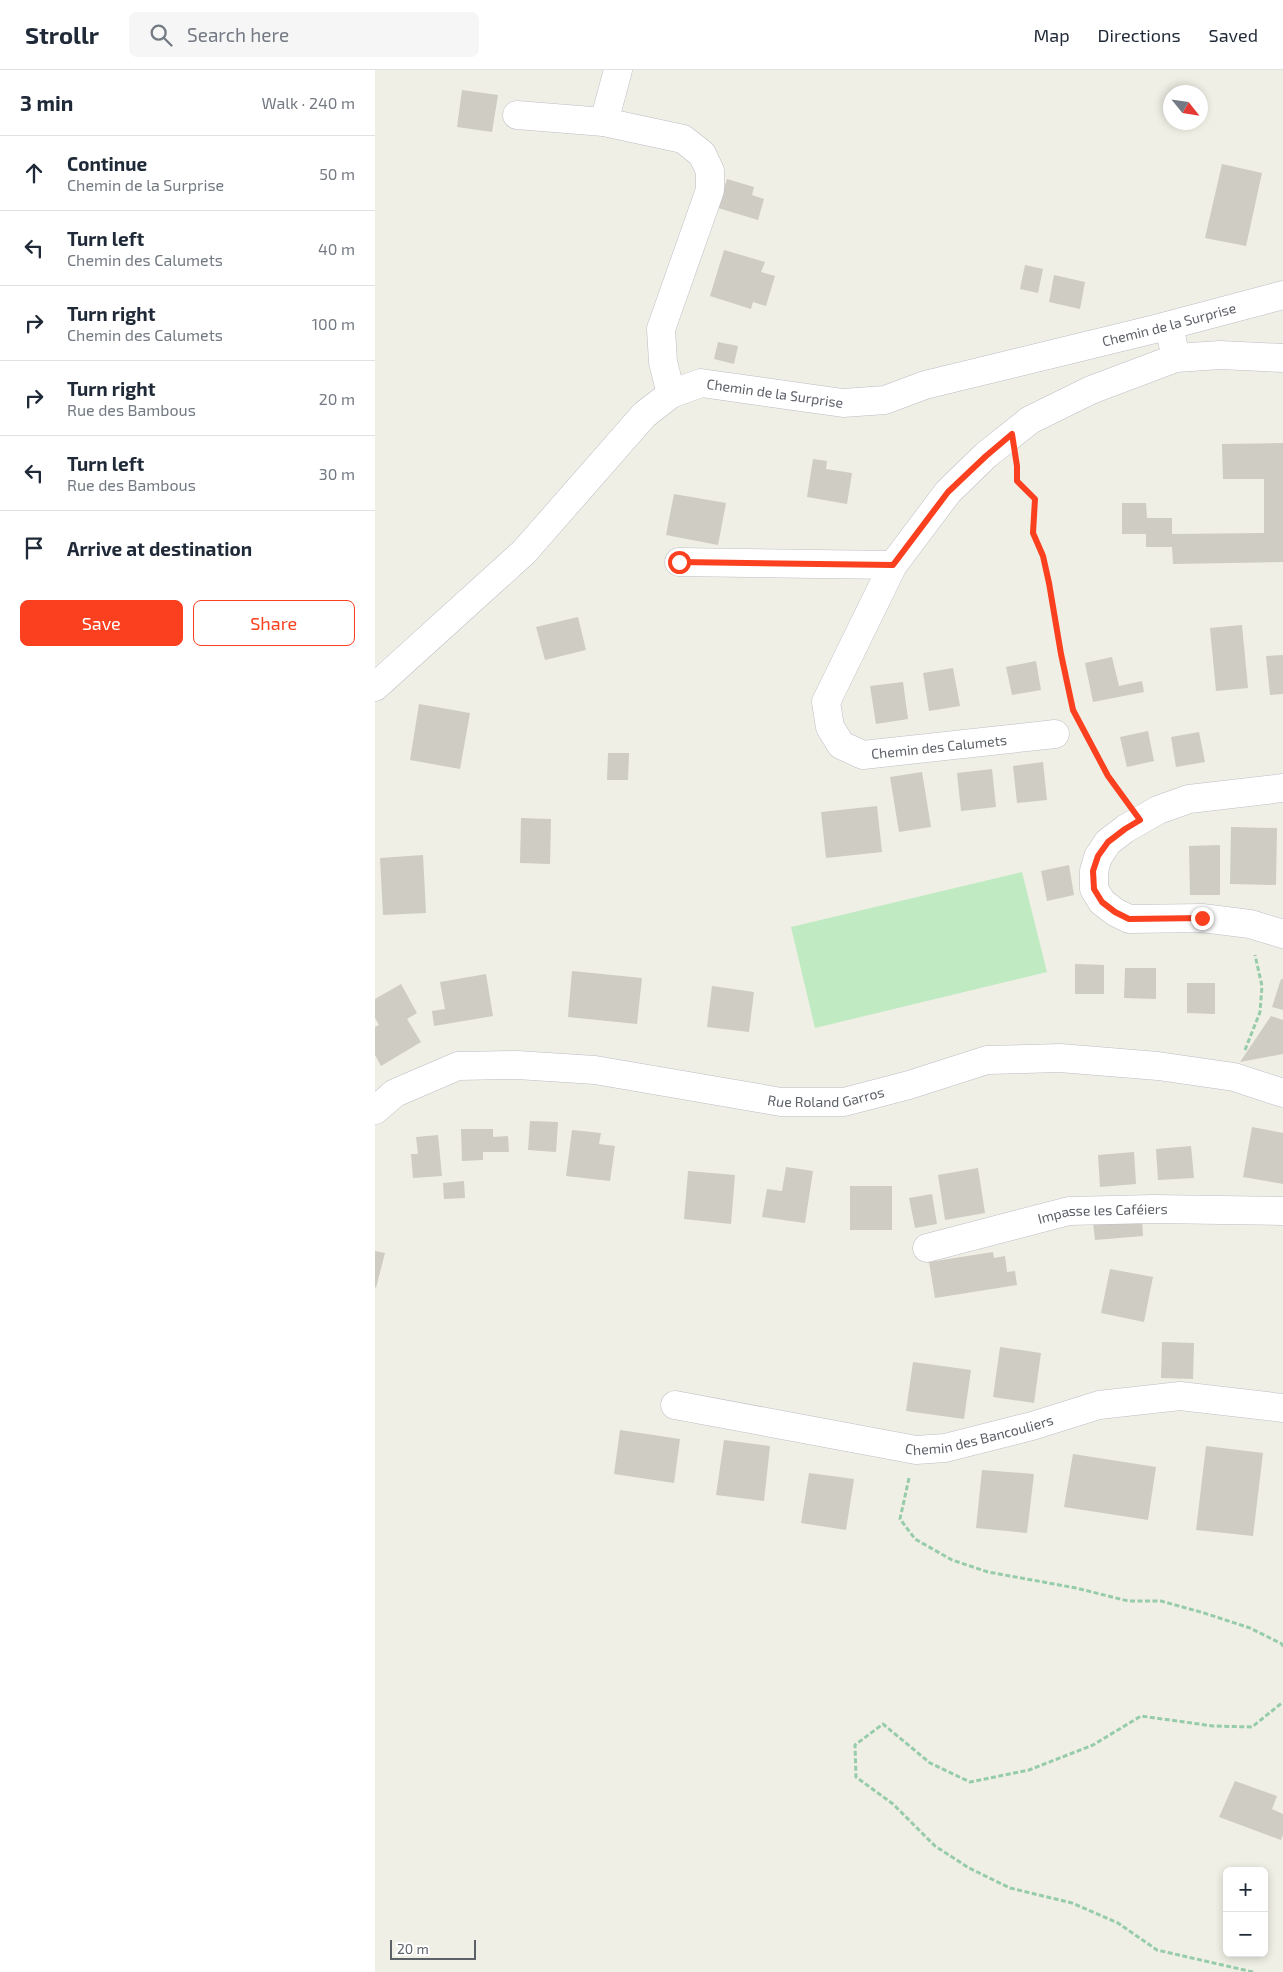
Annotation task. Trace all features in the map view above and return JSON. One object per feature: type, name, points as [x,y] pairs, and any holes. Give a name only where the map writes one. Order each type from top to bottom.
[{"type":"street","points":[[604,122],[618,70]]},
{"type":"street","points":[[517,114],[604,122],[683,139],[702,154],[710,171],[710,190],[661,329],[663,362],[671,394]]},
{"type":"street","name":"Chemin de la Surprise","points":[[375,687],[524,552],[644,415],[671,394],[701,383],[843,403],[885,400],[925,385],[1169,326],[1283,295]]},
{"type":"street","points":[[1169,326],[1176,358]]},
{"type":"street","name":"Chemin des Calumets","points":[[1055,734],[863,755],[841,745],[830,727],[826,702],[893,565],[948,492],[986,456],[1030,420],[1091,390],[1176,358],[1220,356],[1283,358]]},
{"type":"street","points":[[679,562],[893,565]]},
{"type":"street","points":[[1283,788],[1189,799],[1158,810],[1125,829],[1108,842],[1098,856],[1093,871],[1094,889],[1102,902],[1115,912],[1129,919],[1202,918],[1251,924],[1283,934]]},
{"type":"street","name":"Rue Roland Garros","points":[[375,1110],[395,1093],[458,1066],[517,1065],[595,1070],[781,1102],[844,1102],[909,1085],[987,1060],[1060,1058],[1158,1066],[1234,1077],[1283,1093]]},
{"type":"street","name":"Impasse les Caféiers","points":[[927,1248],[1069,1211],[1153,1209],[1283,1212]]},
{"type":"street","name":"Chemin des Bancouliers","points":[[675,1405],[916,1450],[945,1448],[1032,1426],[1099,1405],[1180,1396],[1283,1408]]},
{"type":"path","points":[[1012,434],[1017,466],[1017,481],[1035,499],[1033,533],[1043,556],[1065,674],[1073,710],[1077,716]]},
{"type":"path","points":[[1080,723],[1108,776],[1140,820]]},
{"type":"path","points":[[1243,1054],[1260,1012],[1263,986],[1255,952]]},
{"type":"path","points":[[916,1450],[900,1519],[915,1539],[952,1560],[988,1572],[1075,1588],[1128,1601],[1161,1602],[1196,1610],[1249,1628],[1283,1646]]},
{"type":"path","points":[[1253,1972],[1157,1950],[1118,1923],[1072,1903],[1010,1888],[969,1868],[935,1846],[893,1804],[856,1777],[855,1745],[883,1724],[930,1763],[970,1782],[1029,1770],[1093,1745],[1141,1716],[1213,1726],[1252,1727],[1283,1702]]},
{"type":"green space","points":[[1022,872],[1047,972],[815,1028],[791,927]]},
{"type":"building","points":[[462,90],[498,95],[492,132],[457,127]]},
{"type":"building","points":[[1222,164],[1262,173],[1246,246],[1205,238]]},
{"type":"building","points":[[727,179],[754,187],[752,195],[764,199],[758,220],[718,208]]},
{"type":"building","points":[[724,250],[765,262],[761,272],[775,276],[766,306],[753,302],[751,309],[710,296]]},
{"type":"building","points":[[1025,265],[1043,269],[1038,293],[1020,289]]},
{"type":"building","points":[[1054,275],[1085,282],[1080,309],[1049,302]]},
{"type":"building","points":[[718,342],[738,346],[734,364],[714,359]]},
{"type":"building","points":[[1283,443],[1283,562],[1173,564],[1172,547],[1146,547],[1146,534],[1122,534],[1122,503],[1146,503],[1147,518],[1172,518],[1172,534],[1264,533],[1264,479],[1223,479],[1222,444]]},
{"type":"building","points":[[813,459],[827,461],[826,469],[852,473],[847,504],[807,497]]},
{"type":"building","points":[[674,494],[726,503],[718,545],[666,535]]},
{"type":"building","points":[[578,617],[586,650],[545,660],[536,627]]},
{"type":"building","points":[[1242,625],[1248,688],[1216,691],[1210,628]]},
{"type":"building","points":[[1283,655],[1283,694],[1270,695],[1266,656]]},
{"type":"building","points":[[1112,657],[1119,686],[1142,681],[1144,692],[1093,702],[1085,663]]},
{"type":"building","points":[[1036,661],[1041,690],[1012,695],[1006,667]]},
{"type":"building","points":[[953,668],[960,706],[929,711],[923,673]]},
{"type":"building","points":[[903,682],[908,719],[876,724],[870,686]]},
{"type":"building","points":[[419,704],[470,713],[460,769],[410,760]]},
{"type":"building","points":[[1148,731],[1154,761],[1127,767],[1120,737]]},
{"type":"building","points":[[1199,732],[1205,762],[1176,767],[1171,737]]},
{"type":"building","points":[[608,753],[629,753],[628,780],[607,780]]},
{"type":"building","points":[[1043,762],[1047,800],[1017,803],[1013,766]]},
{"type":"building","points":[[992,769],[996,807],[961,811],[957,773]]},
{"type":"building","points":[[922,772],[931,827],[899,832],[890,777]]},
{"type":"building","points":[[877,806],[882,852],[826,858],[821,812]]},
{"type":"building","points":[[521,818],[551,819],[550,864],[520,863]]},
{"type":"building","points":[[1231,827],[1277,828],[1276,885],[1230,884]]},
{"type":"building","points":[[1220,845],[1220,895],[1190,895],[1189,846]]},
{"type":"building","points":[[423,855],[426,913],[383,915],[380,858]]},
{"type":"building","points":[[1069,865],[1074,895],[1047,901],[1041,871]]},
{"type":"building","points":[[1075,964],[1104,965],[1104,994],[1075,994]]},
{"type":"building","points":[[1125,968],[1156,968],[1156,999],[1124,998]]},
{"type":"building","points":[[572,971],[642,978],[637,1024],[568,1017]]},
{"type":"building","points":[[486,974],[493,1016],[434,1026],[432,1011],[445,1009],[440,982]]},
{"type":"building","points":[[1281,979],[1283,979],[1283,1010],[1272,1007]]},
{"type":"building","points":[[1187,983],[1215,983],[1215,1014],[1187,1013]]},
{"type":"building","points":[[401,984],[417,1013],[407,1019],[421,1042],[381,1066],[375,1055],[375,1027],[379,1025],[375,1018],[375,999]]},
{"type":"building","points":[[712,986],[754,992],[749,1032],[707,1027]]},
{"type":"building","points":[[1271,1016],[1283,1020],[1283,1054],[1240,1062]]},
{"type":"building","points":[[530,1121],[558,1122],[556,1152],[528,1150]]},
{"type":"building","points":[[1252,1127],[1283,1133],[1283,1184],[1243,1177]]},
{"type":"building","points":[[461,1129],[493,1129],[493,1137],[508,1136],[509,1152],[483,1152],[483,1160],[462,1161]]},
{"type":"building","points":[[572,1130],[601,1133],[599,1144],[615,1146],[610,1181],[566,1176]]},
{"type":"building","points":[[438,1135],[442,1176],[413,1178],[411,1154],[418,1154],[416,1137]]},
{"type":"building","points":[[1191,1146],[1194,1178],[1158,1180],[1156,1149]]},
{"type":"building","points":[[1134,1152],[1136,1184],[1100,1187],[1098,1155]]},
{"type":"building","points":[[786,1167],[813,1171],[805,1223],[762,1217],[767,1189],[782,1191]]},
{"type":"building","points":[[978,1168],[985,1213],[945,1220],[938,1175]]},
{"type":"building","points":[[688,1171],[735,1175],[731,1224],[684,1219]]},
{"type":"building","points":[[464,1181],[465,1198],[444,1199],[443,1183]]},
{"type":"building","points":[[850,1186],[892,1186],[892,1230],[850,1230]]},
{"type":"building","points":[[932,1194],[937,1224],[915,1228],[909,1198]]},
{"type":"building","points":[[1142,1219],[1143,1236],[1095,1240],[1093,1222]]},
{"type":"building","points":[[375,1251],[385,1253],[376,1288],[375,1287]]},
{"type":"building","points":[[993,1252],[994,1258],[1005,1256],[1007,1272],[1015,1271],[1017,1285],[935,1298],[929,1262]]},
{"type":"building","points":[[1110,1269],[1153,1277],[1144,1322],[1101,1313]]},
{"type":"building","points":[[1162,1342],[1194,1343],[1193,1379],[1161,1378]]},
{"type":"building","points":[[1000,1347],[1041,1353],[1034,1403],[993,1397]]},
{"type":"building","points":[[913,1362],[971,1370],[964,1419],[906,1411]]},
{"type":"building","points":[[620,1430],[680,1439],[674,1483],[614,1474]]},
{"type":"building","points":[[724,1440],[770,1446],[764,1501],[716,1495]]},
{"type":"building","points":[[1206,1446],[1263,1453],[1253,1536],[1196,1530]]},
{"type":"building","points":[[1073,1454],[1156,1467],[1148,1520],[1064,1507]]},
{"type":"building","points":[[982,1470],[1034,1474],[1027,1533],[976,1528]]},
{"type":"building","points":[[809,1473],[854,1479],[846,1530],[801,1523]]},
{"type":"building","points":[[1235,1781],[1277,1796],[1272,1809],[1283,1814],[1283,1835],[1281,1840],[1219,1817]]},
{"type":"route","points":[[679,562],[893,565],[948,492],[1012,434],[1017,466],[1017,481],[1035,499],[1033,533],[1043,556],[1073,710],[1108,776],[1140,820],[1108,842],[1098,856],[1093,871],[1094,889],[1102,902],[1115,912],[1129,919],[1202,918]]}]
